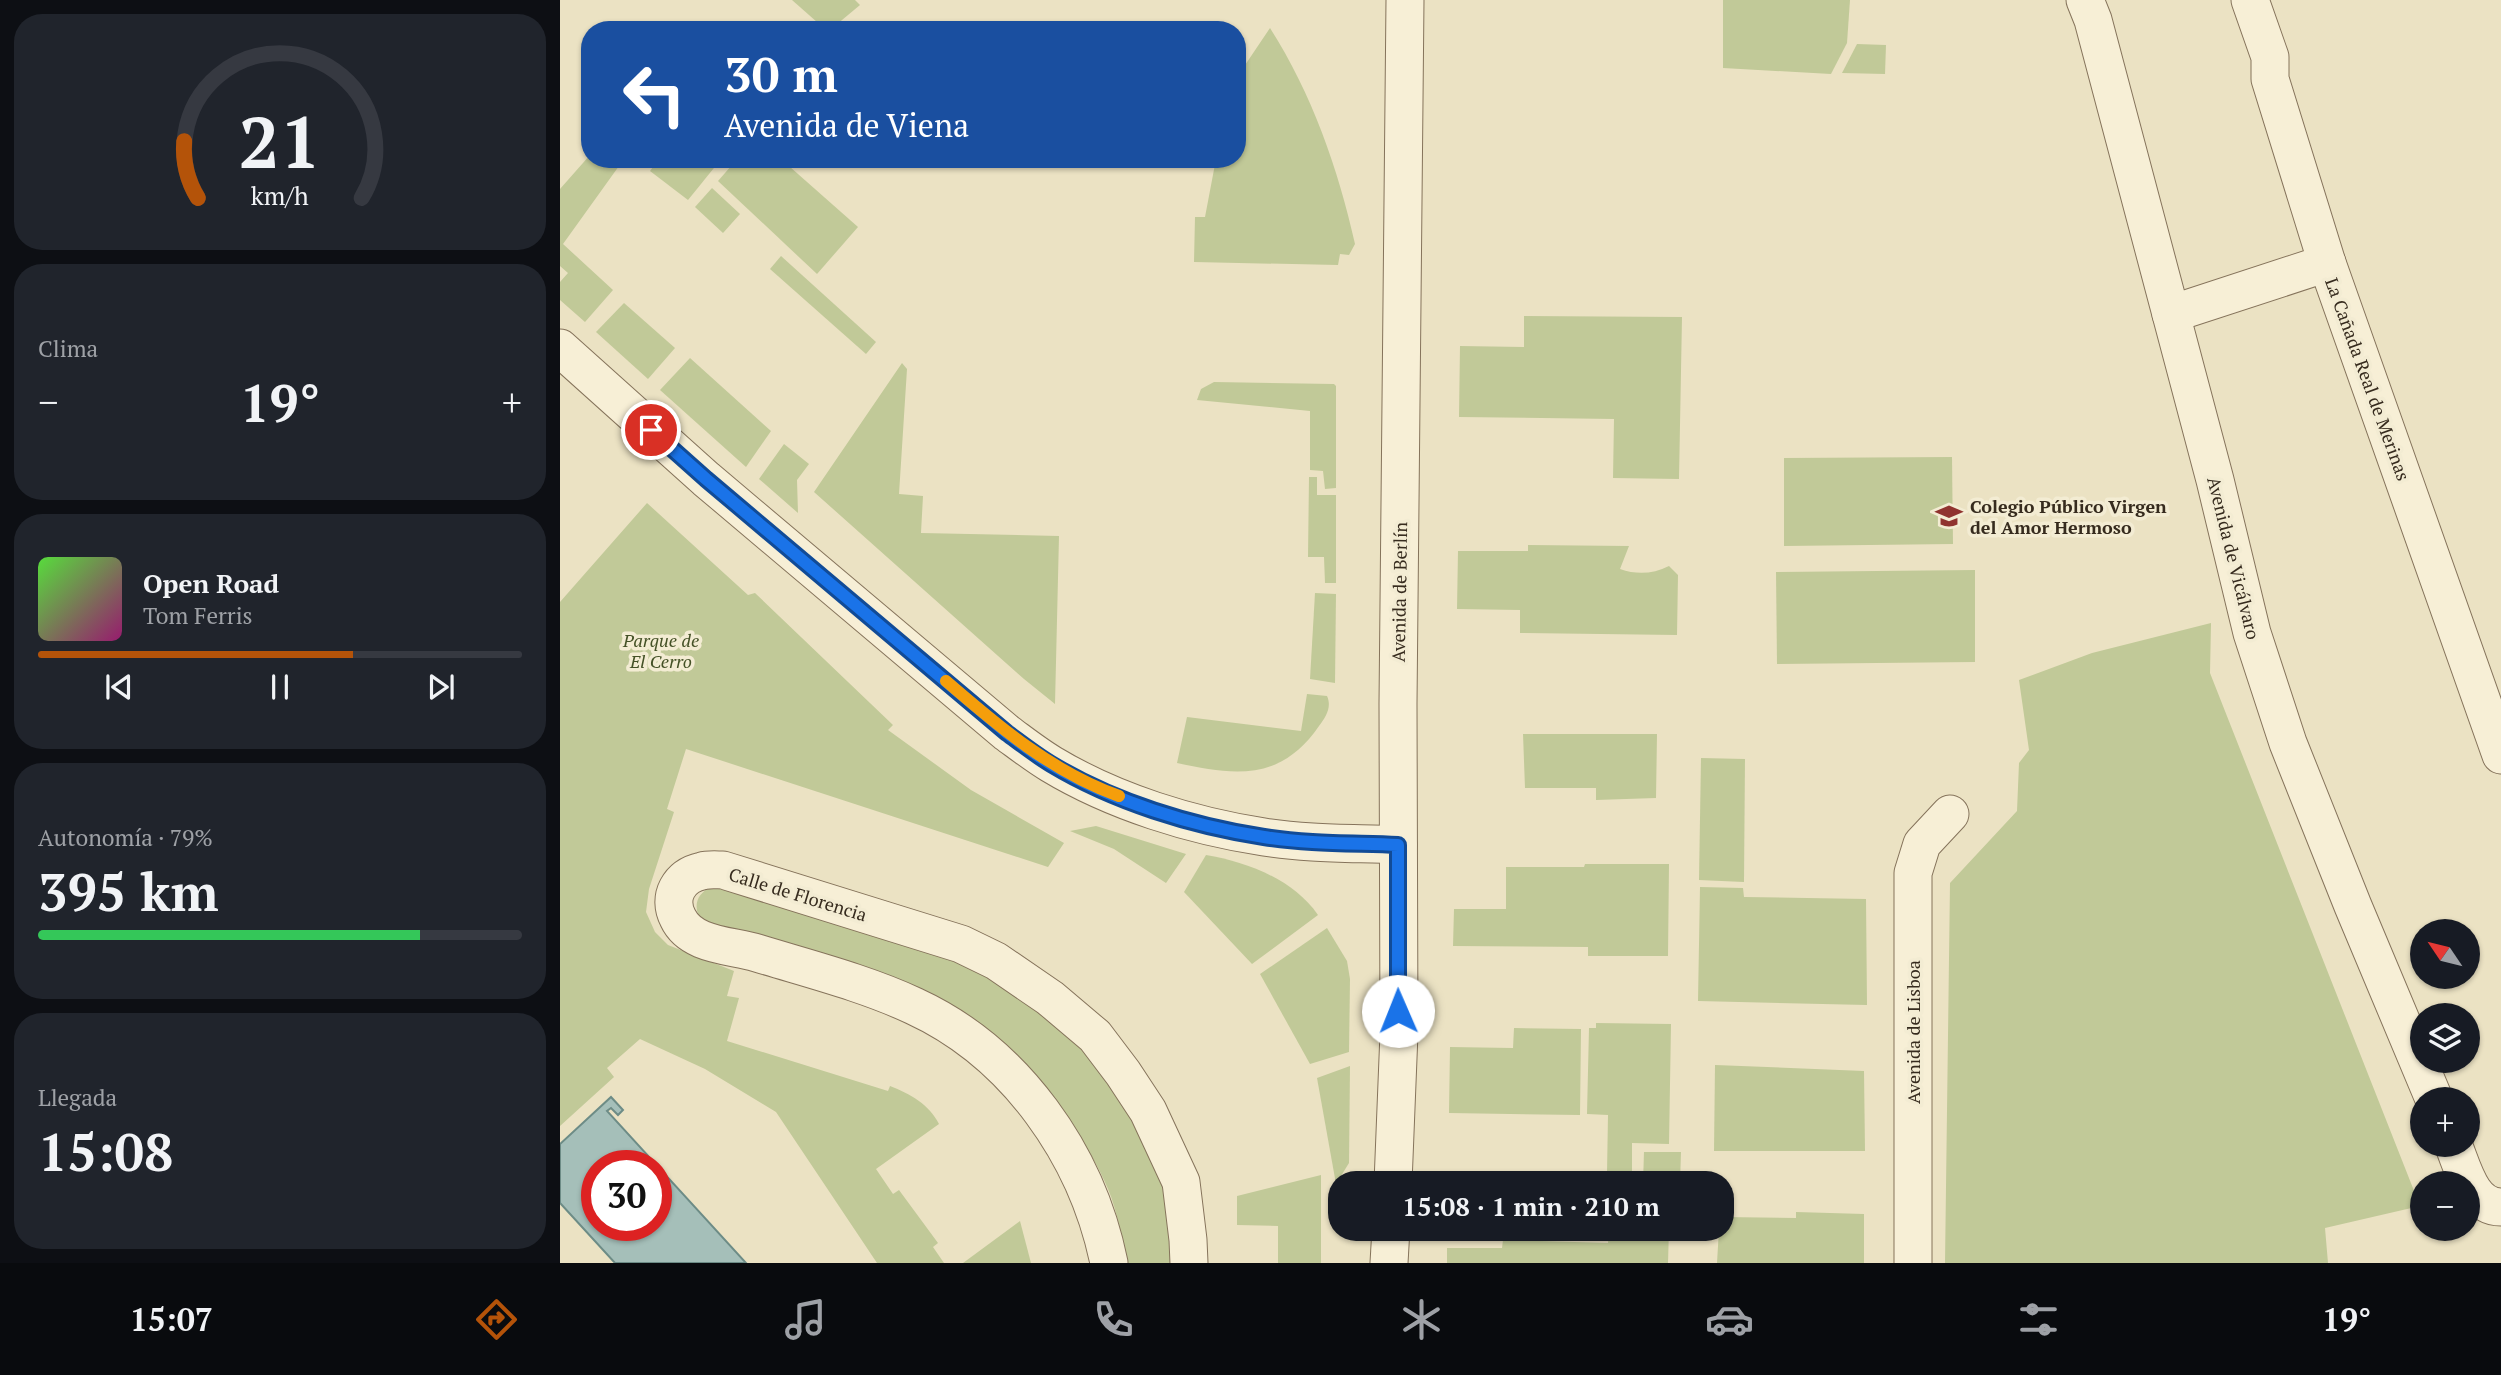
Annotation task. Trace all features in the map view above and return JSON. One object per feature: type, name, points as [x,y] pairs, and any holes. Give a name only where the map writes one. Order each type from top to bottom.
[{"type":"street","name":"Avenida de Berlín","points":[[1393,1171],[1399,1033],[1405,0]]},
{"type":"street","name":"Avenida de Vicálvaro","points":[[2085,0],[2093,20],[2215,480],[2252,633],[2288,743],[2429,1087]]},
{"type":"street","name":"La Cañada Real de Merinas","points":[[2250,0],[2270,57],[2270,79],[2327,263],[2501,755]]},
{"type":"street","points":[[2171,314],[2327,263]]},
{"type":"street","points":[[560,348],[706,479],[1007,733],[1052,764],[1108,792],[1169,814],[1215,826],[1263,837],[1309,842],[1398,845]]},
{"type":"street","name":"Avenida de Lisboa","points":[[1913,1263],[1913,873],[1922,844],[1950,814]]},
{"type":"street","name":"Calle de Florencia","points":[[1109,1263],[1093,1203],[1054,1127],[1030,1095],[997,1063],[945,1023],[915,1006],[880,992],[698,938],[682,927],[674,911],[674,892],[684,879],[703,870],[723,870],[949,940],[996,961],[1050,998],[1095,1036],[1148,1111],[1181,1182],[1189,1263]]},
{"type":"street","points":[[2459,1157],[2475,1196],[2488,1206],[2501,1207]]},
{"type":"street","points":[[1389,1263],[1390,1241]]},
{"type":"green space","points":[[792,0],[855,0],[860,5],[841,21],[816,21]]},
{"type":"green space","points":[[1723,0],[1850,0],[1847,43],[1831,74],[1723,68]]},
{"type":"green space","points":[[1270,28],[1311,105],[1340,187],[1355,244],[1349,255],[1340,254],[1338,265],[1194,262],[1195,217],[1205,217],[1214,168],[1246,168],[1246,64]]},
{"type":"green space","points":[[1857,44],[1886,45],[1885,74],[1842,73]]},
{"type":"green space","points":[[581,165],[581,168],[618,168],[563,244],[613,290],[585,322],[560,300],[560,282],[568,273],[560,266],[560,189]]},
{"type":"green space","points":[[652,168],[714,168],[688,200],[650,171]]},
{"type":"green space","points":[[729,168],[791,168],[858,227],[817,274],[718,181]]},
{"type":"green space","points":[[712,188],[740,214],[723,233],[695,207]]},
{"type":"green space","points":[[781,256],[876,342],[866,354],[770,269]]},
{"type":"green space","points":[[624,303],[675,348],[648,379],[596,332]]},
{"type":"green space","points":[[1524,316],[1682,317],[1679,479],[1613,478],[1614,419],[1459,417],[1460,346],[1524,347]]},
{"type":"green space","points":[[690,358],[771,431],[746,467],[660,390]]},
{"type":"green space","points":[[902,363],[907,369],[899,494],[923,496],[921,533],[1059,536],[1055,704],[814,492]]},
{"type":"green space","points":[[1214,382],[1334,384],[1336,488],[1325,489],[1323,471],[1310,470],[1310,411],[1197,400],[1201,389]]},
{"type":"green space","points":[[784,444],[809,464],[797,480],[798,513],[759,479]]},
{"type":"green space","points":[[1952,457],[1953,544],[1784,546],[1784,458]]},
{"type":"green space","points":[[1309,477],[1317,477],[1317,495],[1336,495],[1336,583],[1325,583],[1324,557],[1308,557]]},
{"type":"green space","name":"Parque de El Cerro","points":[[647,503],[748,595],[755,593],[893,725],[888,730],[971,790],[1064,843],[1048,867],[686,749],[667,809],[674,812],[649,889],[646,912],[655,932],[668,945],[734,971],[727,996],[739,998],[727,1041],[888,1091],[890,1086],[912,1096],[930,1111],[939,1124],[876,1169],[893,1194],[899,1190],[938,1243],[933,1247],[944,1263],[877,1263],[776,1112],[705,1069],[640,1039],[607,1068],[614,1077],[560,1126],[560,602]]},
{"type":"green space","points":[[1528,545],[1629,546],[1620,569],[1645,573],[1669,566],[1678,575],[1677,635],[1520,633],[1520,610],[1457,609],[1458,551],[1528,551]]},
{"type":"green space","points":[[1975,570],[1975,662],[1777,664],[1776,572]]},
{"type":"green space","points":[[1315,593],[1336,594],[1335,683],[1310,679]]},
{"type":"green space","points":[[2211,623],[2210,673],[2410,1181],[2410,1208],[2325,1228],[2328,1263],[1945,1263],[1950,883],[2017,811],[2019,763],[2029,750],[2019,680],[2092,653]]},
{"type":"green space","points":[[1307,694],[1327,696],[1328,712],[1304,744],[1289,757],[1256,770],[1238,772],[1177,763],[1187,717],[1301,731]]},
{"type":"green space","points":[[1523,734],[1657,734],[1656,798],[1596,800],[1596,788],[1525,788]]},
{"type":"green space","points":[[1701,758],[1745,759],[1744,882],[1699,880]]},
{"type":"green space","points":[[1096,826],[1186,854],[1166,883],[1114,849],[1070,831]]},
{"type":"green space","points":[[1206,855],[1237,862],[1268,874],[1296,891],[1318,915],[1252,964],[1184,892]]},
{"type":"green space","points":[[1585,864],[1669,864],[1668,956],[1588,956],[1588,947],[1453,946],[1454,909],[1506,909],[1506,867],[1584,867]]},
{"type":"green space","points":[[713,886],[953,958],[1028,1000],[1085,1050],[1111,1082],[1144,1136],[1160,1176],[1170,1215],[1174,1263],[1127,1263],[1114,1207],[1101,1173],[1072,1126],[1026,1069],[702,922],[697,911],[697,901],[703,892]]},
{"type":"green space","points":[[1700,887],[1743,888],[1744,897],[1866,899],[1867,1005],[1698,1001]]},
{"type":"green space","points":[[1327,928],[1347,961],[1350,979],[1349,1052],[1310,1064],[1260,974]]},
{"type":"green space","points":[[1596,1023],[1671,1024],[1669,1144],[1632,1143],[1632,1171],[1607,1171],[1608,1115],[1587,1114],[1589,1028],[1596,1028]]},
{"type":"green space","points":[[1514,1028],[1581,1029],[1580,1115],[1449,1113],[1450,1047],[1513,1048]]},
{"type":"green space","points":[[1715,1065],[1864,1071],[1865,1151],[1714,1151]]},
{"type":"green space","points":[[1350,1066],[1349,1163],[1344,1171],[1334,1171],[1317,1078]]},
{"type":"green space","points":[[1644,1152],[1681,1152],[1680,1171],[1643,1171]]},
{"type":"green space","points":[[1321,1175],[1321,1263],[1278,1263],[1278,1226],[1237,1225],[1237,1196]]},
{"type":"green space","points":[[1796,1212],[1864,1214],[1864,1263],[1717,1263],[1718,1241],[1734,1241],[1734,1217],[1796,1218]]},
{"type":"green space","points":[[1020,1221],[1031,1263],[963,1263]]},
{"type":"green space","points":[[1503,1241],[1669,1241],[1668,1263],[1447,1263],[1447,1248],[1502,1248]]},
{"type":"water","points":[[611,1097],[623,1110],[618,1115],[611,1108],[607,1111],[643,1150],[581,1150],[581,1226],[560,1203],[560,1144]]},
{"type":"water","points":[[672,1182],[746,1263],[615,1263],[595,1241],[672,1241]]},
{"type":"slow traffic","points":[[946,681],[1007,733],[1052,764],[1119,796]]},
{"type":"place","name":"Colegio Público Virgen del Amor Hermoso","points":[[1949,516]]},
{"type":"route","points":[[651,430],[1007,733],[1052,764],[1108,792],[1169,814],[1215,826],[1263,837],[1309,842],[1398,845],[1398,1011]]}]
